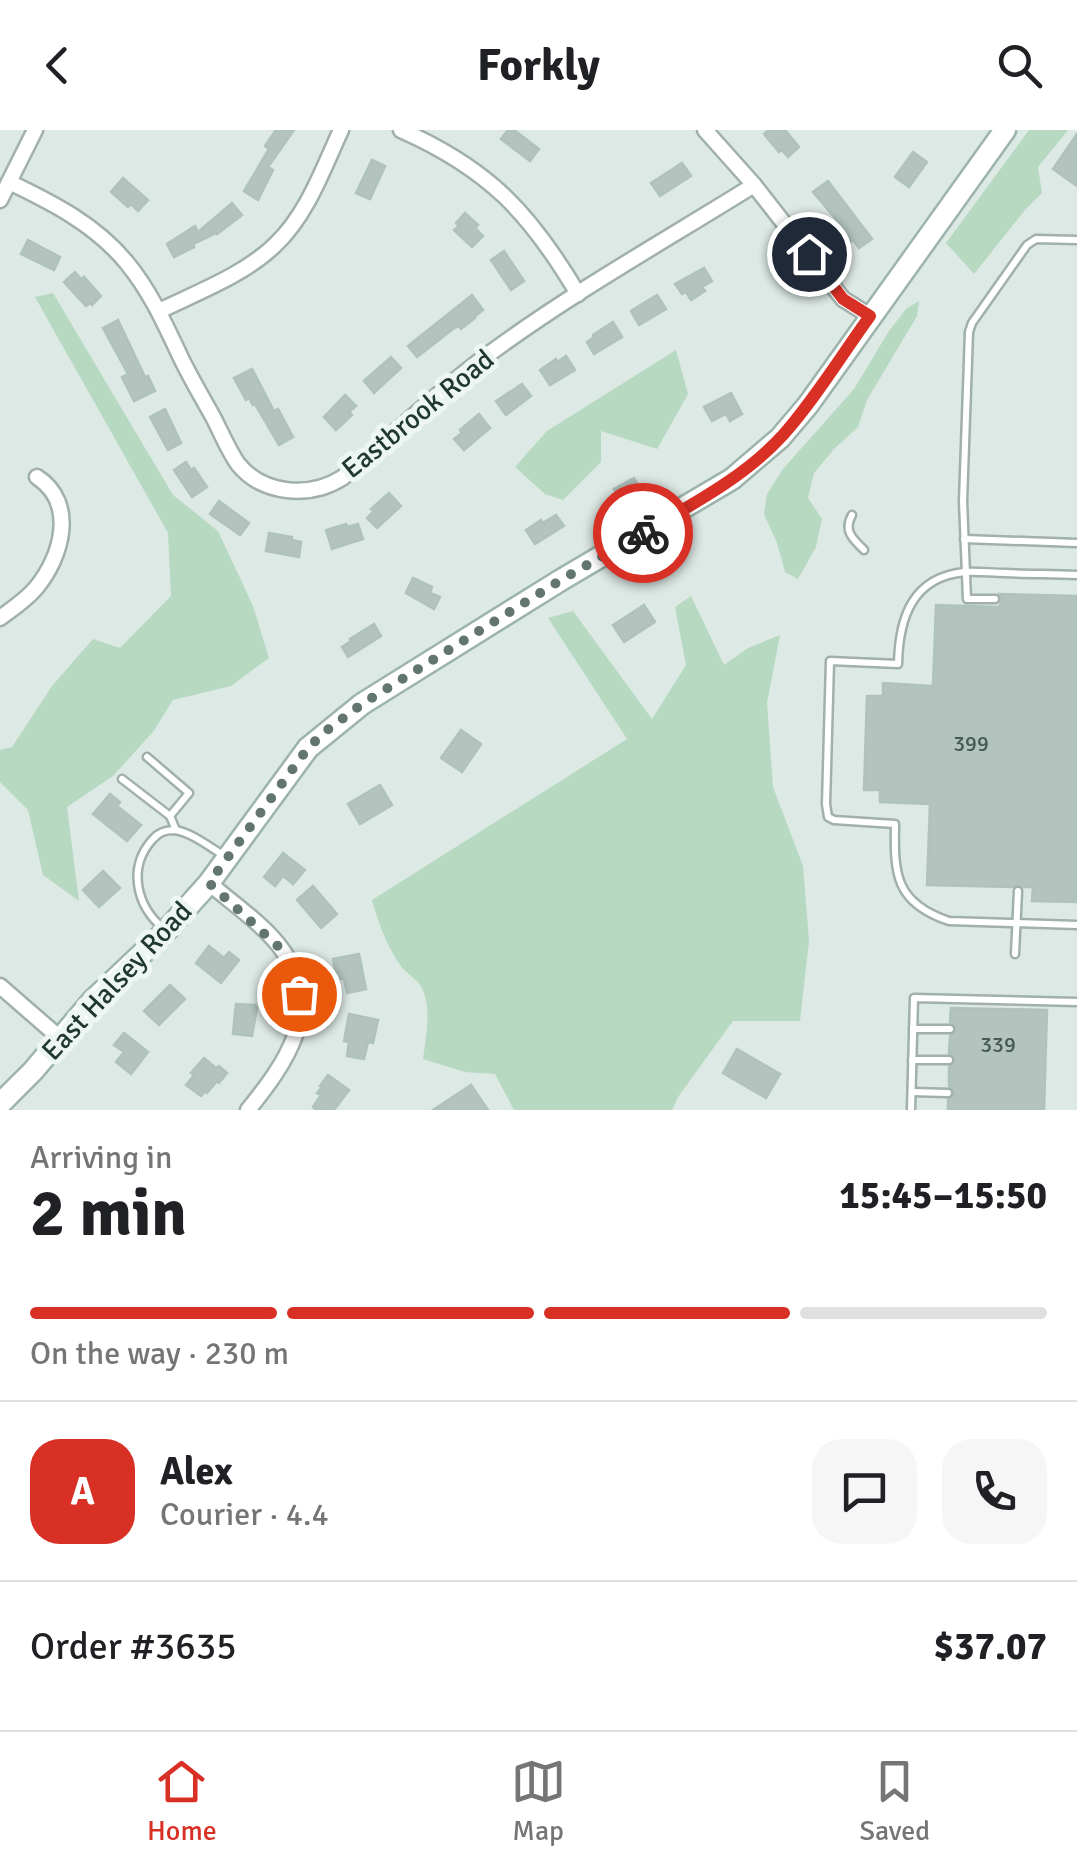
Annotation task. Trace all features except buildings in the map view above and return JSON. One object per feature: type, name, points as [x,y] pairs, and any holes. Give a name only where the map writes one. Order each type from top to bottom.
[{"type":"street","points":[[0,200],[35,130]]},
{"type":"street","points":[[160,311],[246,268],[277,244],[301,212],[341,130]]},
{"type":"street","points":[[401,130],[471,168],[516,206],[578,294]]},
{"type":"street","points":[[705,130],[754,184],[843,299],[870,316]]},
{"type":"street","name":"East Halsey Road","points":[[7,1104],[94,1000],[209,883],[308,748],[350,713],[561,580],[712,492],[780,438],[808,405],[1005,130]]},
{"type":"street","name":"Eastbrook Road","points":[[9,182],[51,202],[98,233],[131,267],[160,311],[237,462],[268,486],[292,491],[308,491],[342,478],[491,353],[754,184]]},
{"type":"street","points":[[0,618],[36,588],[58,546],[60,507],[54,492],[37,478]]},
{"type":"street","points":[[209,883],[282,950],[294,970],[299,994],[301,1016],[294,1042],[248,1110]]},
{"type":"street","points":[[0,986],[60,1039]]},
{"type":"lane","points":[[995,599],[967,599],[963,470],[969,332],[972,322],[1027,245],[1036,239],[1077,240]]},
{"type":"lane","points":[[852,515],[848,531],[864,550]]},
{"type":"lane","points":[[964,539],[1077,543]]},
{"type":"lane","points":[[1077,575],[965,572],[938,580],[926,586],[906,611],[900,627],[898,664],[830,661],[826,813],[844,822],[894,824],[896,875],[912,900],[930,915],[950,921],[1077,925]]},
{"type":"lane","points":[[146,758],[189,793],[170,816]]},
{"type":"lane","points":[[122,779],[170,816],[176,831]]},
{"type":"lane","points":[[166,931],[146,908],[137,878],[138,863],[158,833],[176,831],[228,859]]},
{"type":"lane","points":[[1015,954],[1018,890]]},
{"type":"lane","points":[[911,1110],[914,998],[1077,1002]]},
{"type":"lane","points":[[913,1028],[950,1029]]},
{"type":"lane","points":[[912,1060],[949,1060]]},
{"type":"lane","points":[[912,1092],[948,1092]]},
{"type":"green space","points":[[1029,130],[1068,130],[1038,167],[1042,193],[974,274],[946,243]]},
{"type":"green space","points":[[53,293],[173,495],[218,531],[253,606],[269,658],[231,686],[173,700],[153,732],[113,776],[67,807],[79,901],[43,875],[28,810],[0,782],[0,750],[12,747],[52,686],[93,639],[120,648],[171,596],[168,533],[35,297]]},
{"type":"green space","points":[[919,301],[917,316],[867,400],[858,427],[814,473],[808,498],[822,519],[816,547],[798,579],[785,572],[764,514],[767,494],[783,469],[854,389],[906,309]]},
{"type":"green space","points":[[676,350],[688,394],[657,449],[601,431],[601,462],[563,500],[545,494],[515,467],[547,431]]},
{"type":"green space","points":[[691,596],[724,665],[748,648],[780,635],[767,703],[773,787],[803,866],[809,941],[800,1021],[733,1021],[672,1110],[514,1110],[495,1074],[465,1072],[423,1059],[425,996],[391,950],[372,900],[627,739],[548,618],[573,611],[652,719],[686,665],[675,607]]},
{"type":"way so far","points":[[299,994],[294,970],[282,950],[209,883],[284,778],[308,748],[362,704],[643,533]]},
{"type":"route","points":[[643,533],[732,478],[780,438],[870,316],[843,299],[809,254]]}]
